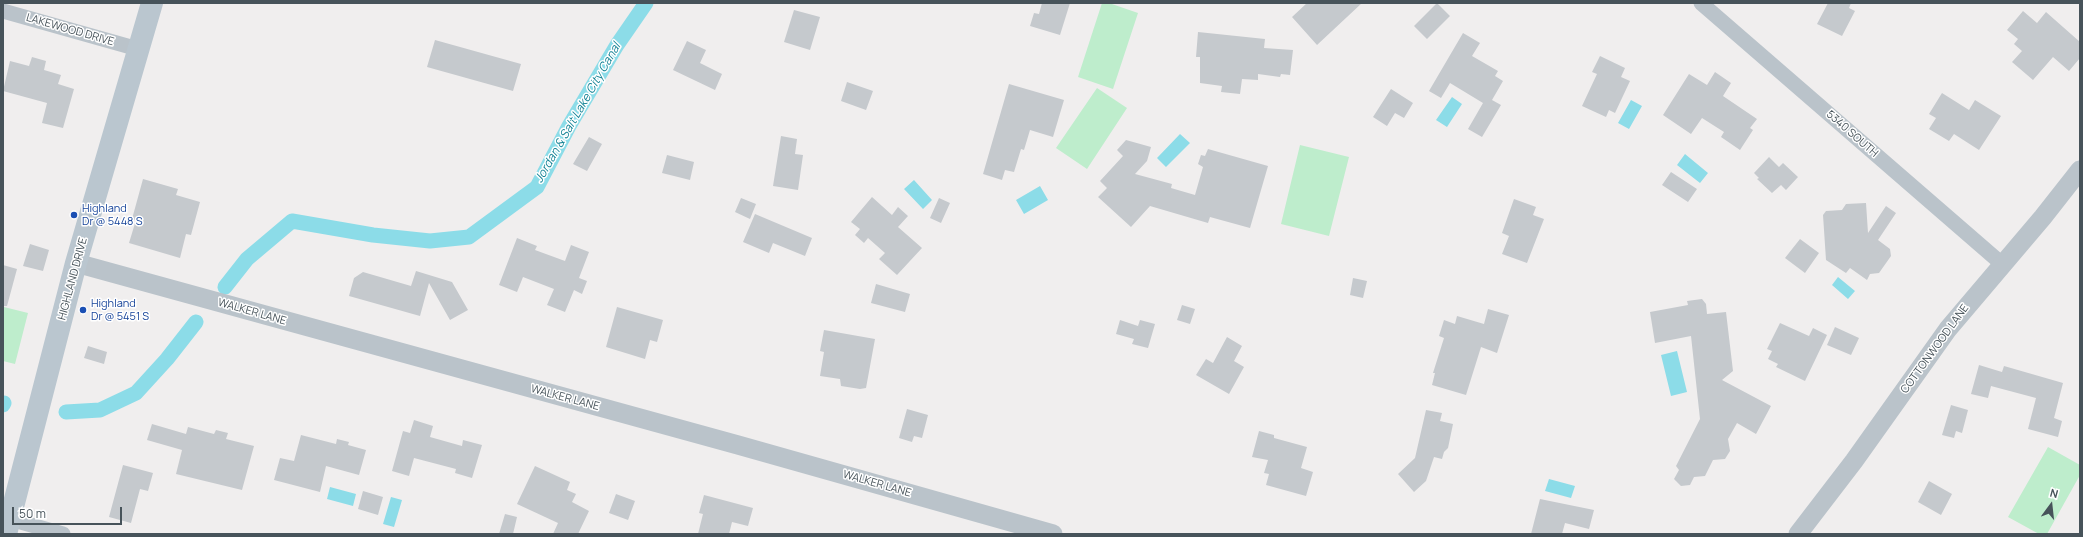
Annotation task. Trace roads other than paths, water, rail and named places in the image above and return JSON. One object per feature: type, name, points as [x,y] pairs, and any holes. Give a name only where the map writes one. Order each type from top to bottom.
[{"type":"main road","name":"HIGHLAND DRIVE","points":[[8,526],[76,263],[152,3]]},
{"type":"street","name":"5340 SOUTH","points":[[1701,3],[2002,264]]},
{"type":"street","name":"LAKEWOOD DRIVE","points":[[3,11],[138,49]]},
{"type":"street","name":"COTTONWOOD LANE","points":[[1798,534],[1854,461],[1948,329],[2069,186],[2080,170]]},
{"type":"street","name":"WALKER LANE","points":[[76,263],[745,447],[1053,534]]},
{"type":"street","points":[[8,526],[63,534]]},
{"type":"water","points":[[1452,97],[1462,104],[1447,127],[1436,120]]},
{"type":"water","points":[[1631,100],[1642,106],[1629,129],[1618,123]]},
{"type":"water","points":[[1180,134],[1190,143],[1166,167],[1157,158]]},
{"type":"water","points":[[1685,154],[1708,173],[1700,183],[1677,165]]},
{"type":"water","points":[[914,180],[932,200],[923,209],[904,189]]},
{"type":"water","points":[[1040,186],[1048,200],[1024,214],[1016,200]]},
{"type":"water","points":[[1838,277],[1855,291],[1848,299],[1832,285]]},
{"type":"water","points":[[1677,351],[1687,392],[1671,396],[1661,355]]},
{"type":"water","points":[[1549,479],[1575,486],[1571,498],[1545,491]]},
{"type":"water","points":[[330,487],[356,494],[353,506],[327,499]]},
{"type":"water","points":[[391,497],[402,500],[394,527],[383,524]]},
{"type":"waterway","name":"Jordan & Salt Lake City Canal","points":[[225,287],[247,259],[292,221],[373,235],[430,241],[469,237],[537,187],[569,126],[617,45],[646,3]]},
{"type":"waterway","name":"Jordan & Salt Lake City Canal","points":[[66,412],[100,410],[136,393],[167,359],[196,322]]},
{"type":"place","name":"Highland Dr @ 5448 S","points":[[74,215]]},
{"type":"place","name":"Highland Dr @ 5451 S","points":[[83,310]]}]
